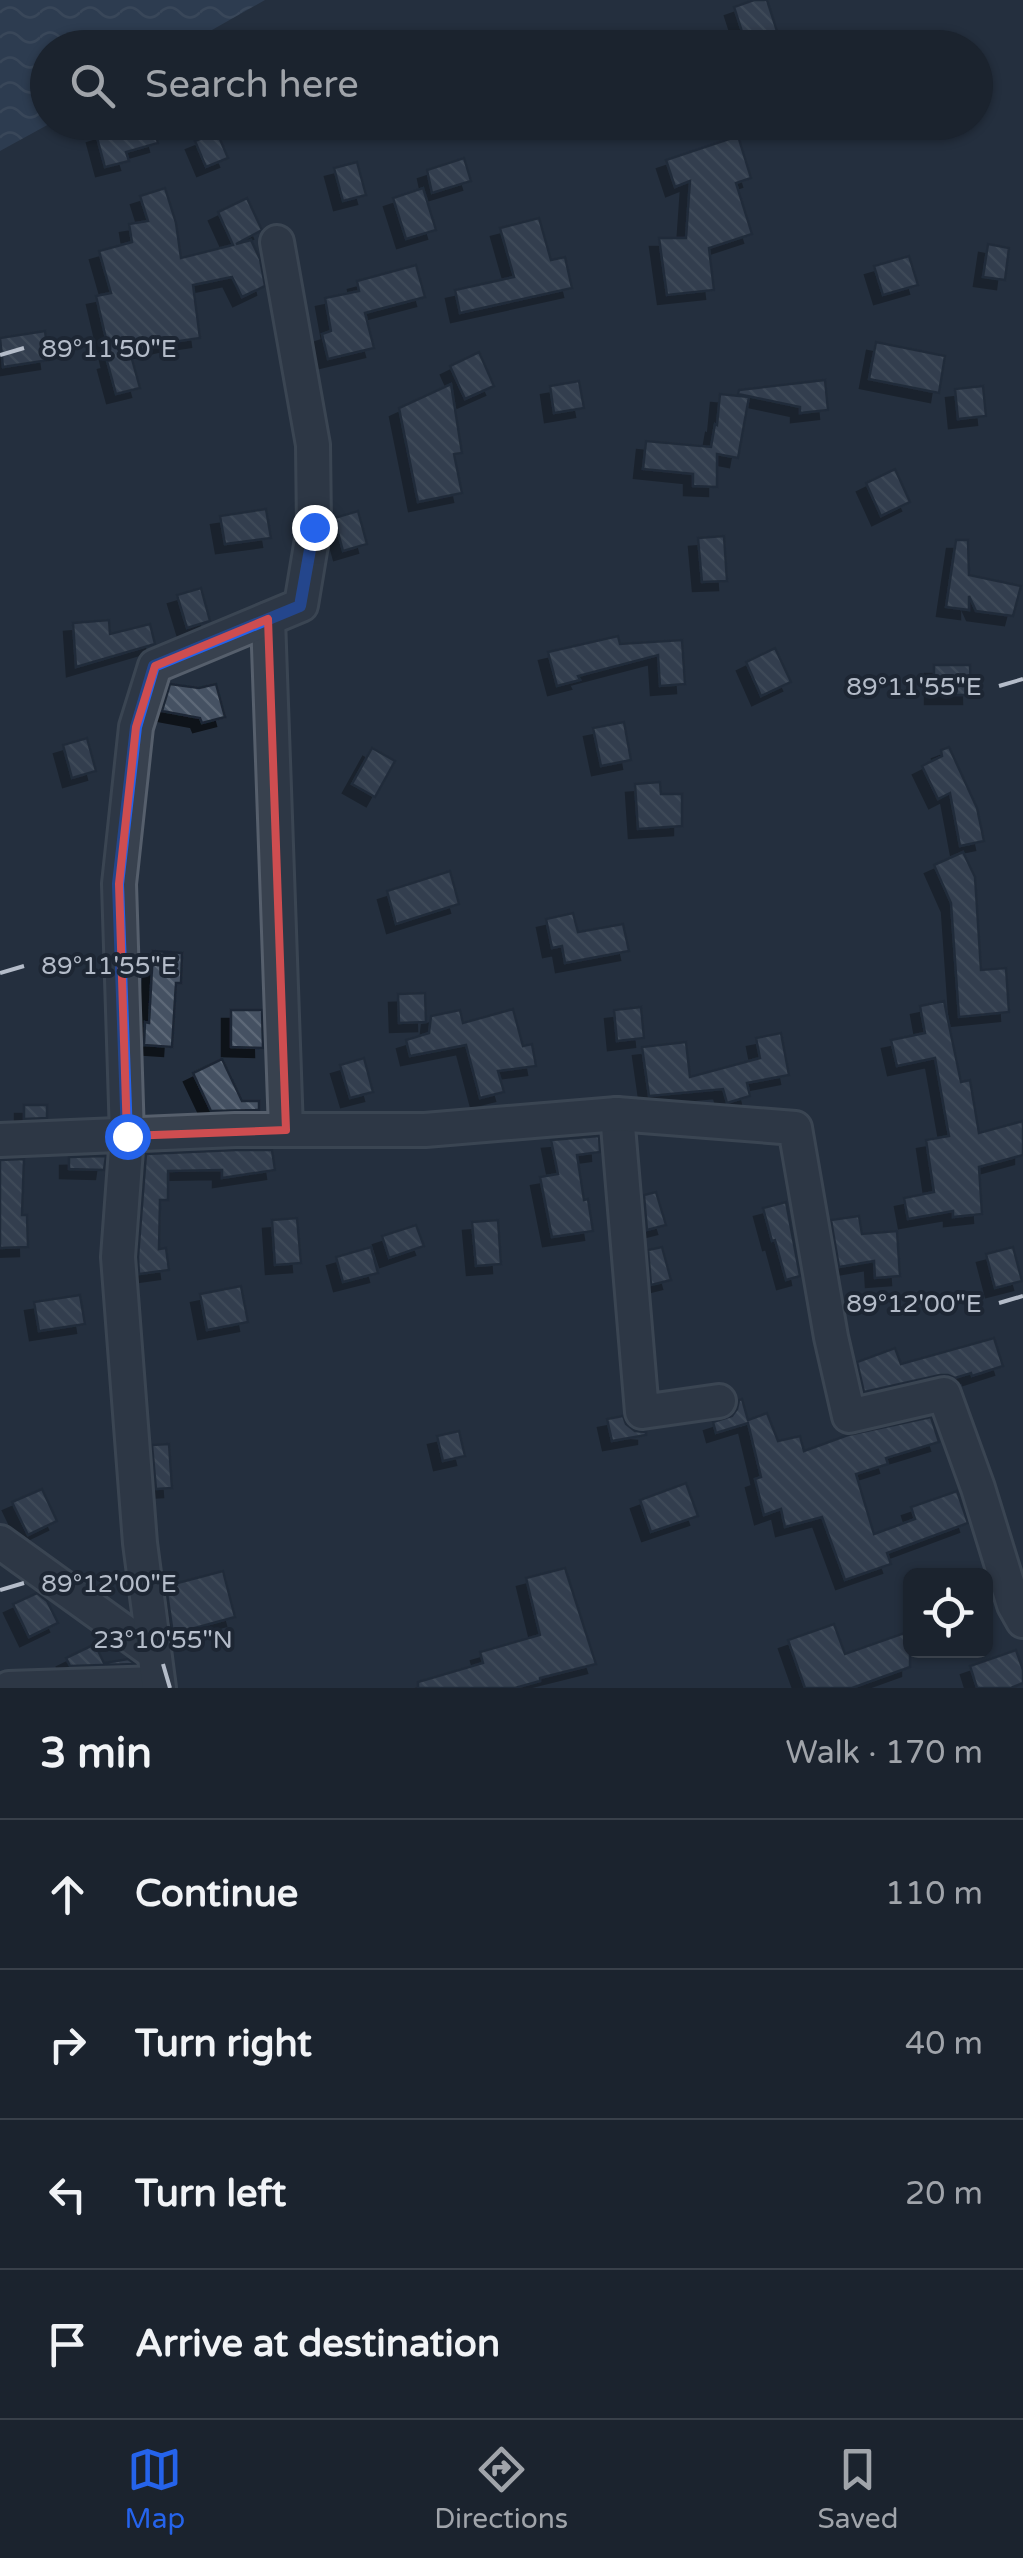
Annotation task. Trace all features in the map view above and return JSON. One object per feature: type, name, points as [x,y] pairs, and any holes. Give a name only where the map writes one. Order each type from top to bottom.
[{"type":"street","points":[[157,1675],[140,1544],[118,1258],[127,1136],[118,884],[136,727],[154,666],[300,606],[314,527],[312,445],[277,242]]},
{"type":"street","points":[[268,619],[286,1130]]},
{"type":"street","points":[[617,1114],[642,1412],[719,1402]]},
{"type":"street","points":[[0,1140],[235,1130],[425,1130],[617,1114],[795,1128],[831,1337],[849,1416],[944,1394],[1014,1605],[1023,1620]]},
{"type":"street","points":[[0,1542],[157,1675]]},
{"type":"street","points":[[9,1688],[157,1675]]},
{"type":"highlighted area","points":[[268,619],[286,1130],[127,1136],[119,884],[136,727],[155,666]]},
{"type":"water","points":[[0,0],[265,0],[212,30],[30,30],[30,135],[0,151]]},
{"type":"building","points":[[767,0],[777,30],[741,30],[734,7]]},
{"type":"building","points":[[98,140],[157,140],[158,143],[126,152],[129,161],[105,167]]},
{"type":"building","points":[[220,140],[228,158],[206,167],[195,141]]},
{"type":"building","points":[[726,140],[739,140],[751,178],[736,183],[752,234],[709,248],[714,290],[667,295],[659,238],[686,238],[690,181],[675,187],[666,160]]},
{"type":"building","points":[[464,158],[471,181],[432,193],[427,170]]},
{"type":"building","points":[[357,162],[366,195],[343,201],[334,168]]},
{"type":"building","points":[[165,188],[181,258],[233,245],[218,212],[247,198],[262,230],[236,244],[251,240],[260,259],[265,286],[242,297],[232,277],[193,285],[200,338],[130,352],[140,388],[116,394],[96,296],[111,293],[99,251],[132,242],[129,224],[148,221],[140,196]]},
{"type":"building","points":[[423,188],[436,230],[406,239],[393,198]]},
{"type":"building","points":[[539,218],[551,260],[565,257],[572,288],[460,313],[455,290],[514,277],[500,228]]},
{"type":"building","points":[[988,244],[1009,248],[1005,280],[983,277]]},
{"type":"building","points":[[909,256],[918,285],[883,295],[874,266]]},
{"type":"building","points":[[416,265],[425,297],[365,313],[374,348],[328,359],[322,334],[331,331],[325,298],[359,291],[357,281]]},
{"type":"building","points":[[45,331],[49,360],[3,367],[0,338]]},
{"type":"building","points":[[876,342],[945,356],[939,393],[869,379]]},
{"type":"building","points":[[479,352],[494,386],[465,399],[450,366]]},
{"type":"building","points":[[825,380],[828,410],[800,413],[800,407],[738,394],[739,390]]},
{"type":"building","points":[[579,381],[584,408],[554,413],[550,386]]},
{"type":"building","points":[[451,384],[462,453],[454,454],[462,493],[418,502],[399,408]]},
{"type":"building","points":[[983,386],[986,416],[958,419],[955,389]]},
{"type":"building","points":[[720,394],[749,397],[738,458],[717,454],[717,487],[693,486],[693,474],[643,469],[646,441],[711,447]]},
{"type":"building","points":[[895,469],[910,502],[881,516],[866,483]]},
{"type":"building","points":[[266,509],[271,538],[225,544],[220,516]]},
{"type":"building","points":[[358,511],[367,544],[343,551],[334,518]]},
{"type":"building","points":[[724,536],[727,581],[702,582],[698,538]]},
{"type":"building","points":[[956,540],[968,540],[969,575],[1021,586],[1013,616],[976,611],[969,596],[969,610],[946,607]]},
{"type":"building","points":[[201,588],[210,621],[187,628],[177,595]]},
{"type":"building","points":[[109,620],[110,634],[150,624],[155,644],[76,667],[73,623]]},
{"type":"building","points":[[618,636],[620,644],[682,640],[685,684],[660,686],[658,655],[578,676],[580,680],[557,686],[548,652]]},
{"type":"building","points":[[775,648],[791,682],[761,696],[746,662]]},
{"type":"building","points":[[934,665],[970,665],[971,695],[934,695]]},
{"type":"building","points":[[170,684],[199,688],[216,684],[225,717],[202,723],[200,718],[162,711]]},
{"type":"building","points":[[624,722],[631,760],[601,766],[593,728]]},
{"type":"building","points":[[87,738],[96,771],[72,778],[63,745]]},
{"type":"building","points":[[949,747],[977,808],[984,841],[960,846],[950,793],[938,799],[922,766],[942,756],[941,750]]},
{"type":"building","points":[[372,748],[395,761],[375,797],[352,784]]},
{"type":"building","points":[[660,782],[661,794],[682,794],[682,826],[638,829],[635,784]]},
{"type":"building","points":[[963,852],[975,877],[981,970],[1006,968],[1009,1012],[959,1017],[951,903],[934,865]]},
{"type":"building","points":[[450,871],[459,904],[396,924],[387,891]]},
{"type":"building","points":[[573,913],[578,932],[623,924],[629,951],[565,963],[562,946],[552,948],[546,919]]},
{"type":"building","points":[[153,951],[182,953],[172,1047],[144,1045]]},
{"type":"building","points":[[425,993],[426,1022],[399,1023],[398,994]]},
{"type":"building","points":[[944,1001],[961,1082],[970,1080],[979,1133],[1023,1121],[1023,1155],[979,1167],[982,1214],[953,1217],[953,1211],[908,1219],[904,1198],[934,1192],[926,1140],[949,1136],[935,1058],[897,1066],[891,1040],[925,1033],[920,1006]]},
{"type":"building","points":[[641,1007],[644,1038],[617,1041],[614,1010]]},
{"type":"building","points":[[513,1009],[523,1046],[532,1044],[536,1066],[498,1071],[504,1092],[480,1098],[466,1045],[410,1056],[406,1040],[429,1033],[431,1016],[460,1010],[463,1023]]},
{"type":"building","points":[[231,1010],[262,1010],[263,1048],[231,1047]]},
{"type":"building","points":[[781,1033],[789,1075],[747,1083],[750,1096],[727,1103],[723,1089],[649,1096],[642,1047],[686,1042],[690,1077],[760,1058],[756,1038]]},
{"type":"building","points":[[364,1058],[373,1092],[350,1098],[340,1065]]},
{"type":"building","points":[[222,1059],[242,1101],[259,1101],[259,1110],[211,1111],[193,1073]]},
{"type":"building","points":[[24,1105],[47,1105],[47,1118],[24,1119]]},
{"type":"building","points":[[599,1136],[600,1152],[577,1155],[593,1231],[552,1237],[540,1177],[558,1174],[551,1140]]},
{"type":"building","points":[[272,1150],[275,1170],[222,1178],[222,1170],[168,1171],[168,1200],[160,1200],[159,1249],[166,1248],[169,1270],[139,1274],[146,1154]]},
{"type":"building","points":[[106,1156],[104,1170],[69,1169],[69,1157]]},
{"type":"building","points":[[24,1159],[22,1215],[27,1215],[28,1247],[0,1248],[0,1160]]},
{"type":"building","points":[[656,1192],[666,1225],[647,1230],[644,1195]]},
{"type":"building","points":[[786,1202],[800,1276],[786,1280],[763,1208]]},
{"type":"building","points":[[859,1216],[862,1234],[897,1231],[900,1276],[875,1278],[874,1261],[839,1267],[831,1220]]},
{"type":"building","points":[[297,1218],[301,1263],[275,1265],[272,1220]]},
{"type":"building","points":[[498,1220],[501,1264],[476,1266],[472,1222]]},
{"type":"building","points":[[416,1225],[424,1246],[389,1258],[382,1236]]},
{"type":"building","points":[[371,1247],[378,1273],[343,1282],[336,1257]]},
{"type":"building","points":[[662,1247],[671,1280],[651,1285],[648,1250]]},
{"type":"building","points":[[1013,1247],[1022,1281],[995,1288],[986,1254]]},
{"type":"building","points":[[241,1286],[248,1322],[207,1330],[200,1294]]},
{"type":"building","points":[[80,1295],[85,1324],[39,1331],[34,1302]]},
{"type":"building","points":[[994,1338],[1003,1366],[972,1376],[940,1375],[864,1392],[857,1362],[895,1348],[901,1364]]},
{"type":"building","points":[[742,1399],[748,1420],[767,1413],[778,1441],[800,1436],[804,1451],[848,1435],[931,1417],[939,1442],[886,1458],[888,1464],[856,1474],[874,1534],[915,1519],[911,1507],[957,1491],[968,1523],[887,1553],[891,1564],[845,1580],[822,1517],[785,1527],[781,1509],[764,1515],[755,1479],[761,1477],[748,1423],[716,1433],[713,1422],[732,1416]]},
{"type":"building","points":[[623,1416],[626,1424],[646,1435],[612,1441],[607,1419]]},
{"type":"building","points":[[459,1431],[465,1456],[443,1461],[437,1436]]},
{"type":"building","points":[[169,1444],[172,1488],[156,1489],[152,1445]]},
{"type":"building","points":[[686,1483],[698,1516],[651,1532],[640,1500]]},
{"type":"building","points":[[42,1489],[57,1521],[28,1535],[12,1502]]},
{"type":"building","points":[[565,1568],[596,1664],[515,1688],[418,1688],[418,1682],[483,1663],[480,1652],[540,1635],[526,1578]]},
{"type":"building","points":[[223,1571],[235,1617],[173,1634],[166,1586]]},
{"type":"building","points":[[37,1593],[47,1601],[58,1623],[29,1637],[13,1604]]},
{"type":"building","points":[[834,1624],[845,1654],[903,1633],[903,1658],[910,1658],[910,1667],[852,1688],[805,1688],[788,1640]]},
{"type":"building","points":[[95,1644],[104,1663],[128,1659],[135,1664],[70,1666],[66,1658]]},
{"type":"building","points":[[1016,1650],[1023,1683],[1011,1688],[977,1688],[970,1666]]},
{"type":"route","points":[[127,1136],[118,884],[136,727],[154,666],[300,606],[314,527]]}]
